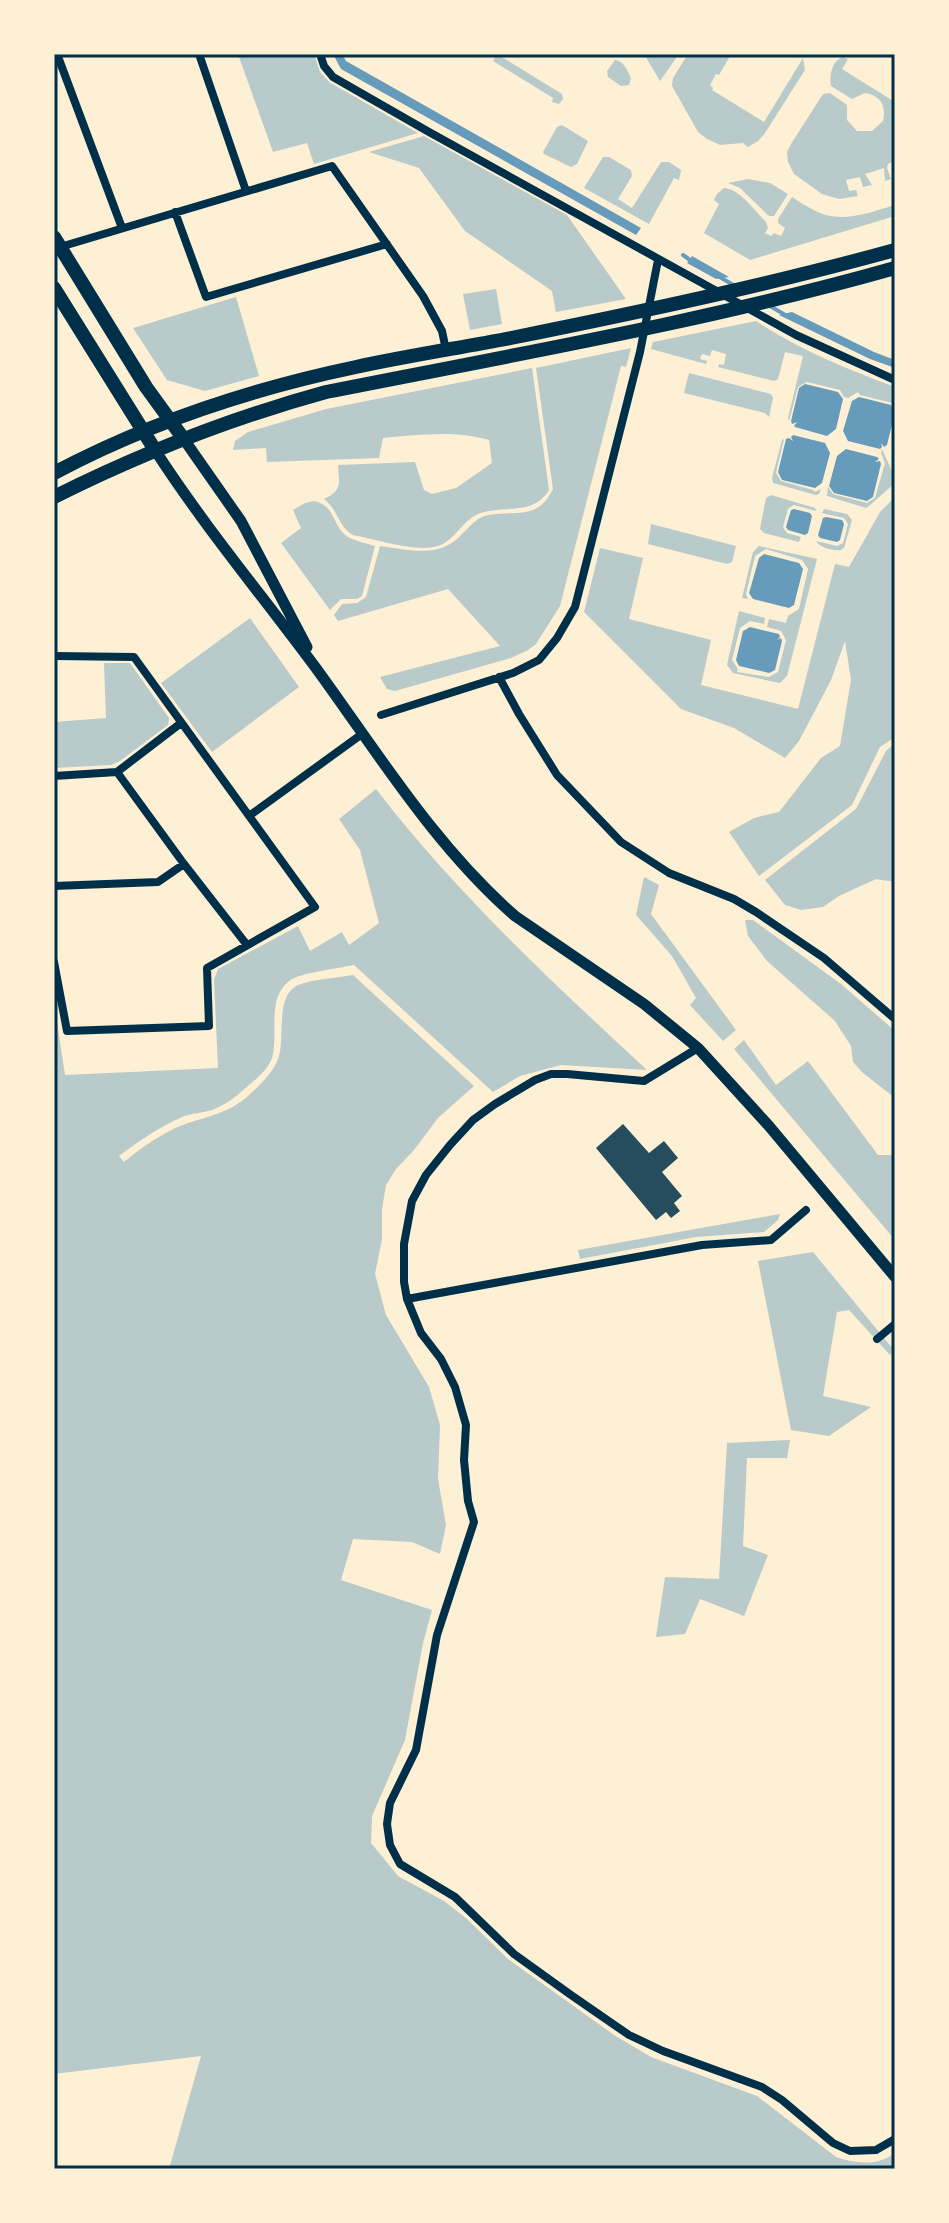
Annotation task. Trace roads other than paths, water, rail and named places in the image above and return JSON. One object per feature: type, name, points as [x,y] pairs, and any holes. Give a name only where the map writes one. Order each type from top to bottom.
[{"type":"main road","points":[[57,242],[146,387],[183,438]]},
{"type":"main road","points":[[54,473],[143,430],[297,381],[610,318],[805,274],[895,250]]},
{"type":"main road","points":[[54,497],[183,438],[326,392],[778,300],[895,268]]},
{"type":"main road","points":[[54,288],[155,450]]},
{"type":"street","points":[[57,54],[122,228]]},
{"type":"street","points":[[199,54],[246,191]]},
{"type":"street","points":[[320,54],[324,66],[333,77],[796,335],[895,380]]},
{"type":"street","points":[[57,242],[122,228],[332,166],[423,296],[442,331],[446,351]]},
{"type":"street","points":[[175,212],[206,297],[387,244]]},
{"type":"street","points":[[381,715],[499,677],[539,660],[557,638],[575,607],[640,352],[658,260]]},
{"type":"street","points":[[183,438],[241,521],[321,675]]},
{"type":"street","points":[[155,450],[216,539],[262,596],[450,850],[515,916],[644,1004],[698,1048],[769,1126],[895,1277]]},
{"type":"street","points":[[54,656],[134,657],[315,907],[207,968],[209,1026],[67,1031],[54,962]]},
{"type":"street","points":[[499,677],[557,775],[621,842],[669,873],[734,899],[756,912],[824,958],[895,1019]]},
{"type":"street","points":[[54,776],[117,772],[181,723]]},
{"type":"street","points":[[249,816],[362,734]]},
{"type":"street","points":[[117,772],[247,945]]},
{"type":"street","points":[[54,886],[158,882],[184,864]]},
{"type":"street","points":[[698,1048],[644,1081],[551,1074],[535,1080],[473,1120],[426,1175],[412,1201],[404,1244],[407,1299],[421,1333],[441,1359],[455,1387],[466,1425],[464,1460],[468,1501],[474,1522],[437,1635],[416,1750],[390,1803],[387,1824],[390,1845],[400,1864],[455,1897],[514,1954],[629,2035],[663,2051],[762,2087],[833,2143],[850,2151],[876,2150],[895,2139]]},
{"type":"street","points":[[407,1299],[702,1245],[771,1240],[806,1210]]},
{"type":"street","points":[[877,1339],[895,1324]]},
{"type":"water","points":[[333,54],[342,54],[346,61],[641,228],[636,235],[341,69]]},
{"type":"water","points":[[692,256],[729,277],[716,279],[687,263]]},
{"type":"water","points":[[792,312],[895,360],[895,368],[779,315]]},
{"type":"water","points":[[805,384],[838,392],[843,399],[836,429],[827,436],[795,427],[797,422],[792,424],[799,388]]},
{"type":"water","points":[[859,397],[891,405],[895,412],[887,445],[884,447],[881,443],[880,449],[848,441],[843,431],[852,401]]},
{"type":"water","points":[[793,435],[825,443],[830,453],[822,483],[815,488],[782,480],[778,472],[786,439],[793,441]]},
{"type":"water","points":[[846,449],[877,457],[879,459],[875,462],[880,461],[873,497],[867,501],[834,493],[829,486],[837,456]]},
{"type":"water","points":[[794,509],[812,516],[805,535],[786,527]]},
{"type":"water","points":[[826,517],[842,520],[844,524],[837,542],[818,535]]},
{"type":"water","points":[[764,554],[799,563],[803,569],[794,605],[789,608],[753,599],[749,593],[759,558]]},
{"type":"water","points":[[750,627],[779,634],[777,640],[781,638],[775,670],[769,673],[739,666],[736,660],[743,631]]},
{"type":"waterway","points":[[683,255],[693,262]]},
{"type":"waterway","points":[[718,276],[735,286]]},
{"type":"waterway","points":[[770,306],[787,316]]}]
